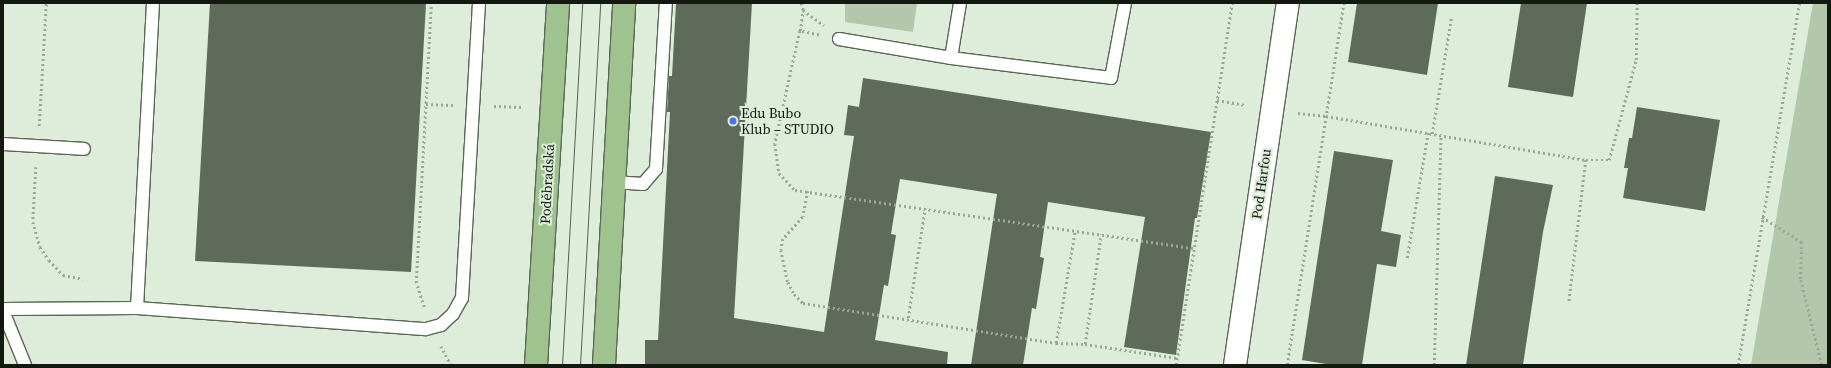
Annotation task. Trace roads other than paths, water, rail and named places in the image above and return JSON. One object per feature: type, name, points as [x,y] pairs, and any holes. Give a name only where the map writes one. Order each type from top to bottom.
[{"type":"main road","name":"Poděbradská","points":[[535,362],[558,3]]},
{"type":"main road","points":[[604,365],[624,3]]},
{"type":"street","name":"Pod Harfou","points":[[1235,365],[1272,110],[1283,4]]},
{"type":"lane","points":[[137,308],[153,3]]},
{"type":"lane","points":[[25,365],[3,310],[137,308],[426,329],[441,325],[453,314],[462,298],[479,3]]},
{"type":"lane","points":[[614,182],[644,184],[656,169],[666,3]]},
{"type":"lane","points":[[951,58],[960,3]]},
{"type":"lane","points":[[839,39],[951,58],[1111,78],[1125,3]]},
{"type":"lane","points":[[3,144],[84,149]]},
{"type":"tram line","points":[[562,365],[582,3]]},
{"type":"tram line","points":[[580,365],[600,3]]},
{"type":"place","name":"Edu Bubo Klub – STUDIO","points":[[733,121]]}]
